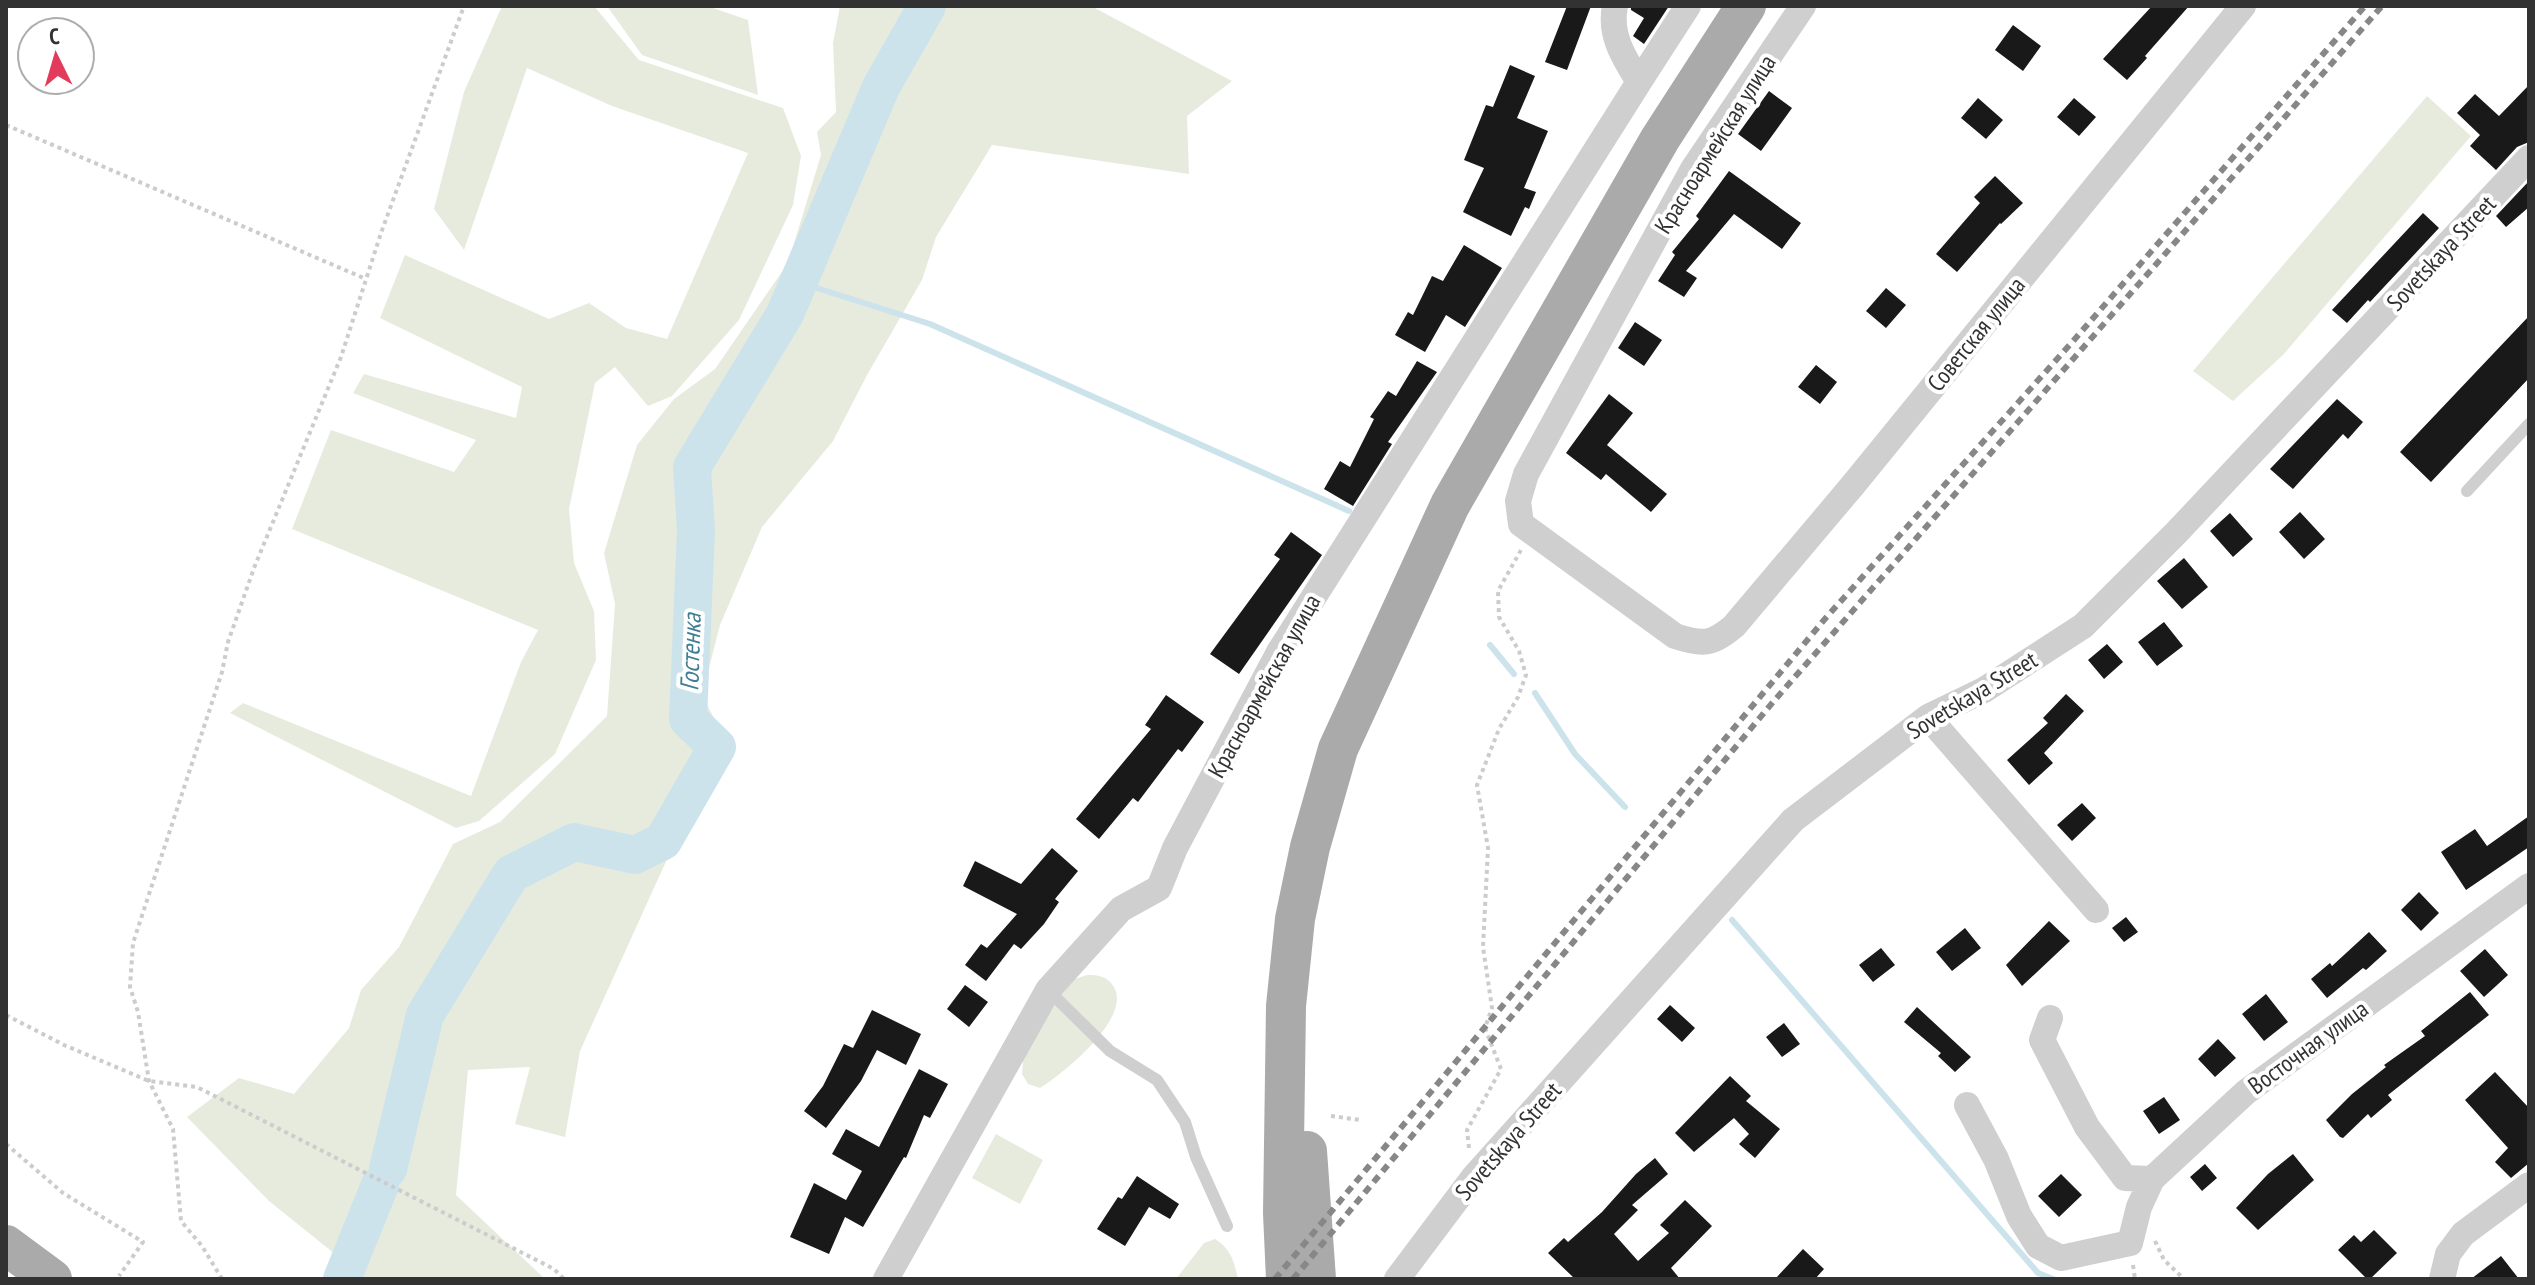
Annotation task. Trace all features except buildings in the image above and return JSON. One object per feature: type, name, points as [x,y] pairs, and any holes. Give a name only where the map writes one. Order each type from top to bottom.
[{"type":"main road","name":"Красноармейская улица","points":[[1286,1279],[1283,1213],[1286,1006],[1295,919],[1310,847],[1338,749],[1458,491],[1660,139],[1746,6]]},
{"type":"main road","name":"Красноармейская улица","points":[[1316,1279],[1319,1131],[1300,1021],[1303,975],[1332,813],[1383,650]]},
{"type":"main road","points":[[6,1245],[52,1279]]},
{"type":"street","points":[[1615,6],[1612,22],[1622,54],[1639,82]]},
{"type":"street","name":"Красноармейская улица","points":[[886,1279],[1048,990],[1121,909],[1159,888],[1175,848],[1279,652],[1688,6]]},
{"type":"street","name":"Красноармейская улица","points":[[1521,524],[1518,501],[1526,474],[1693,169],[1803,6]]},
{"type":"street","name":"Советская улица","points":[[1521,524],[1675,636],[1696,643],[1718,640],[1734,626],[1853,485],[2243,6]]},
{"type":"street","name":"Sovetskaya Street","points":[[1397,1279],[1473,1178],[1793,820],[1928,717],[1984,690],[2083,626],[2197,511],[2529,158]]},
{"type":"street","points":[[1928,717],[2096,910]]},
{"type":"street","name":"Восточная улица","points":[[1967,1105],[1996,1159],[2019,1216],[2038,1246],[2061,1258],[2130,1243],[2139,1207],[2152,1179],[2246,1092],[2529,886]]},
{"type":"street","points":[[2050,1018],[2042,1040],[2087,1127],[2125,1178],[2152,1179]]},
{"type":"street","points":[[2442,1279],[2448,1254],[2463,1234],[2529,1185]]},
{"type":"lane","points":[[2467,491],[2529,424]]},
{"type":"lane","points":[[1048,990],[1110,1051],[1157,1080],[1185,1122],[1196,1157],[1227,1226]]},
{"type":"path","points":[[222,1279],[202,1246],[181,1221],[173,1129],[149,1081],[138,1012],[130,987],[133,943],[222,672],[228,642],[279,504],[341,357],[464,6]]},
{"type":"path","points":[[6,125],[366,279]]},
{"type":"path","points":[[1473,1178],[1467,1130],[1501,1069],[1485,1028],[1492,1008],[1483,947],[1488,848],[1477,785],[1526,675],[1519,651],[1499,617],[1498,591],[1521,550],[1521,524]]},
{"type":"path","points":[[6,1015],[64,1045],[149,1081],[197,1087],[554,1269],[564,1279]]},
{"type":"path","points":[[1319,1131],[1360,1120]]},
{"type":"path","points":[[6,1144],[63,1193],[143,1242],[119,1276]]},
{"type":"path","points":[[2139,1207],[2164,1260],[2184,1279]]},
{"type":"shaded area","points":[[502,6],[594,6],[639,60],[783,108],[801,156],[793,205],[739,320],[672,396],[648,406],[615,367],[595,383],[569,509],[574,563],[594,611],[596,660],[555,754],[479,821],[456,828],[230,713],[243,703],[471,796],[521,662],[538,630],[292,529],[331,430],[454,472],[476,440],[353,393],[364,374],[516,418],[522,387],[380,318],[405,255],[549,319],[589,303],[626,328],[667,339],[748,153],[612,106],[527,68],[464,250],[434,209],[464,92]]},
{"type":"shaded area","points":[[607,6],[713,6],[748,20],[758,95],[642,55]]},
{"type":"shaded area","points":[[840,6],[1091,6],[1232,81],[1187,116],[1189,174],[992,145],[936,237],[922,280],[833,441],[762,527],[720,625],[702,695],[730,749],[683,824],[580,1051],[565,1137],[515,1124],[530,1067],[468,1070],[456,1195],[545,1279],[366,1279],[269,1201],[187,1117],[239,1078],[294,1094],[349,1028],[361,990],[399,947],[453,844],[500,822],[607,716],[615,604],[604,553],[637,445],[674,399],[715,369],[788,263],[821,155],[817,132],[836,112],[833,43]]},
{"type":"shaded area","points":[[2427,96],[2471,136],[2283,355],[2233,401],[2193,371]]},
{"type":"shaded area","points":[[1087,975],[1109,980],[1114,987],[1117,1000],[1105,1029],[1064,1071],[1040,1088],[1028,1084],[1022,1074],[1024,1050],[1057,997],[1075,979]]},
{"type":"shaded area","points":[[996,1134],[1043,1160],[1020,1204],[972,1178]]},
{"type":"shaded area","points":[[1215,1239],[1231,1256],[1238,1279],[1176,1279],[1204,1243]]},
{"type":"waterway","name":"Гостенка","points":[[388,1169],[425,1015],[511,874],[574,842],[635,855],[663,841],[717,747],[688,719],[696,530],[692,467],[785,314],[881,87],[927,6]]},
{"type":"waterway","points":[[798,282],[930,324],[1349,511]]},
{"type":"waterway","points":[[1490,645],[1514,674]]},
{"type":"waterway","points":[[1535,693],[1575,754],[1625,807]]},
{"type":"waterway","points":[[1732,920],[2038,1273],[2053,1279]]},
{"type":"waterway","name":"Гостенка","points":[[342,1279],[380,1185]]},
{"type":"railway","points":[[1275,1279],[1824,620],[2074,340],[2365,6]]},
{"type":"railway","points":[[1293,1279],[1773,702],[2382,6]]}]
